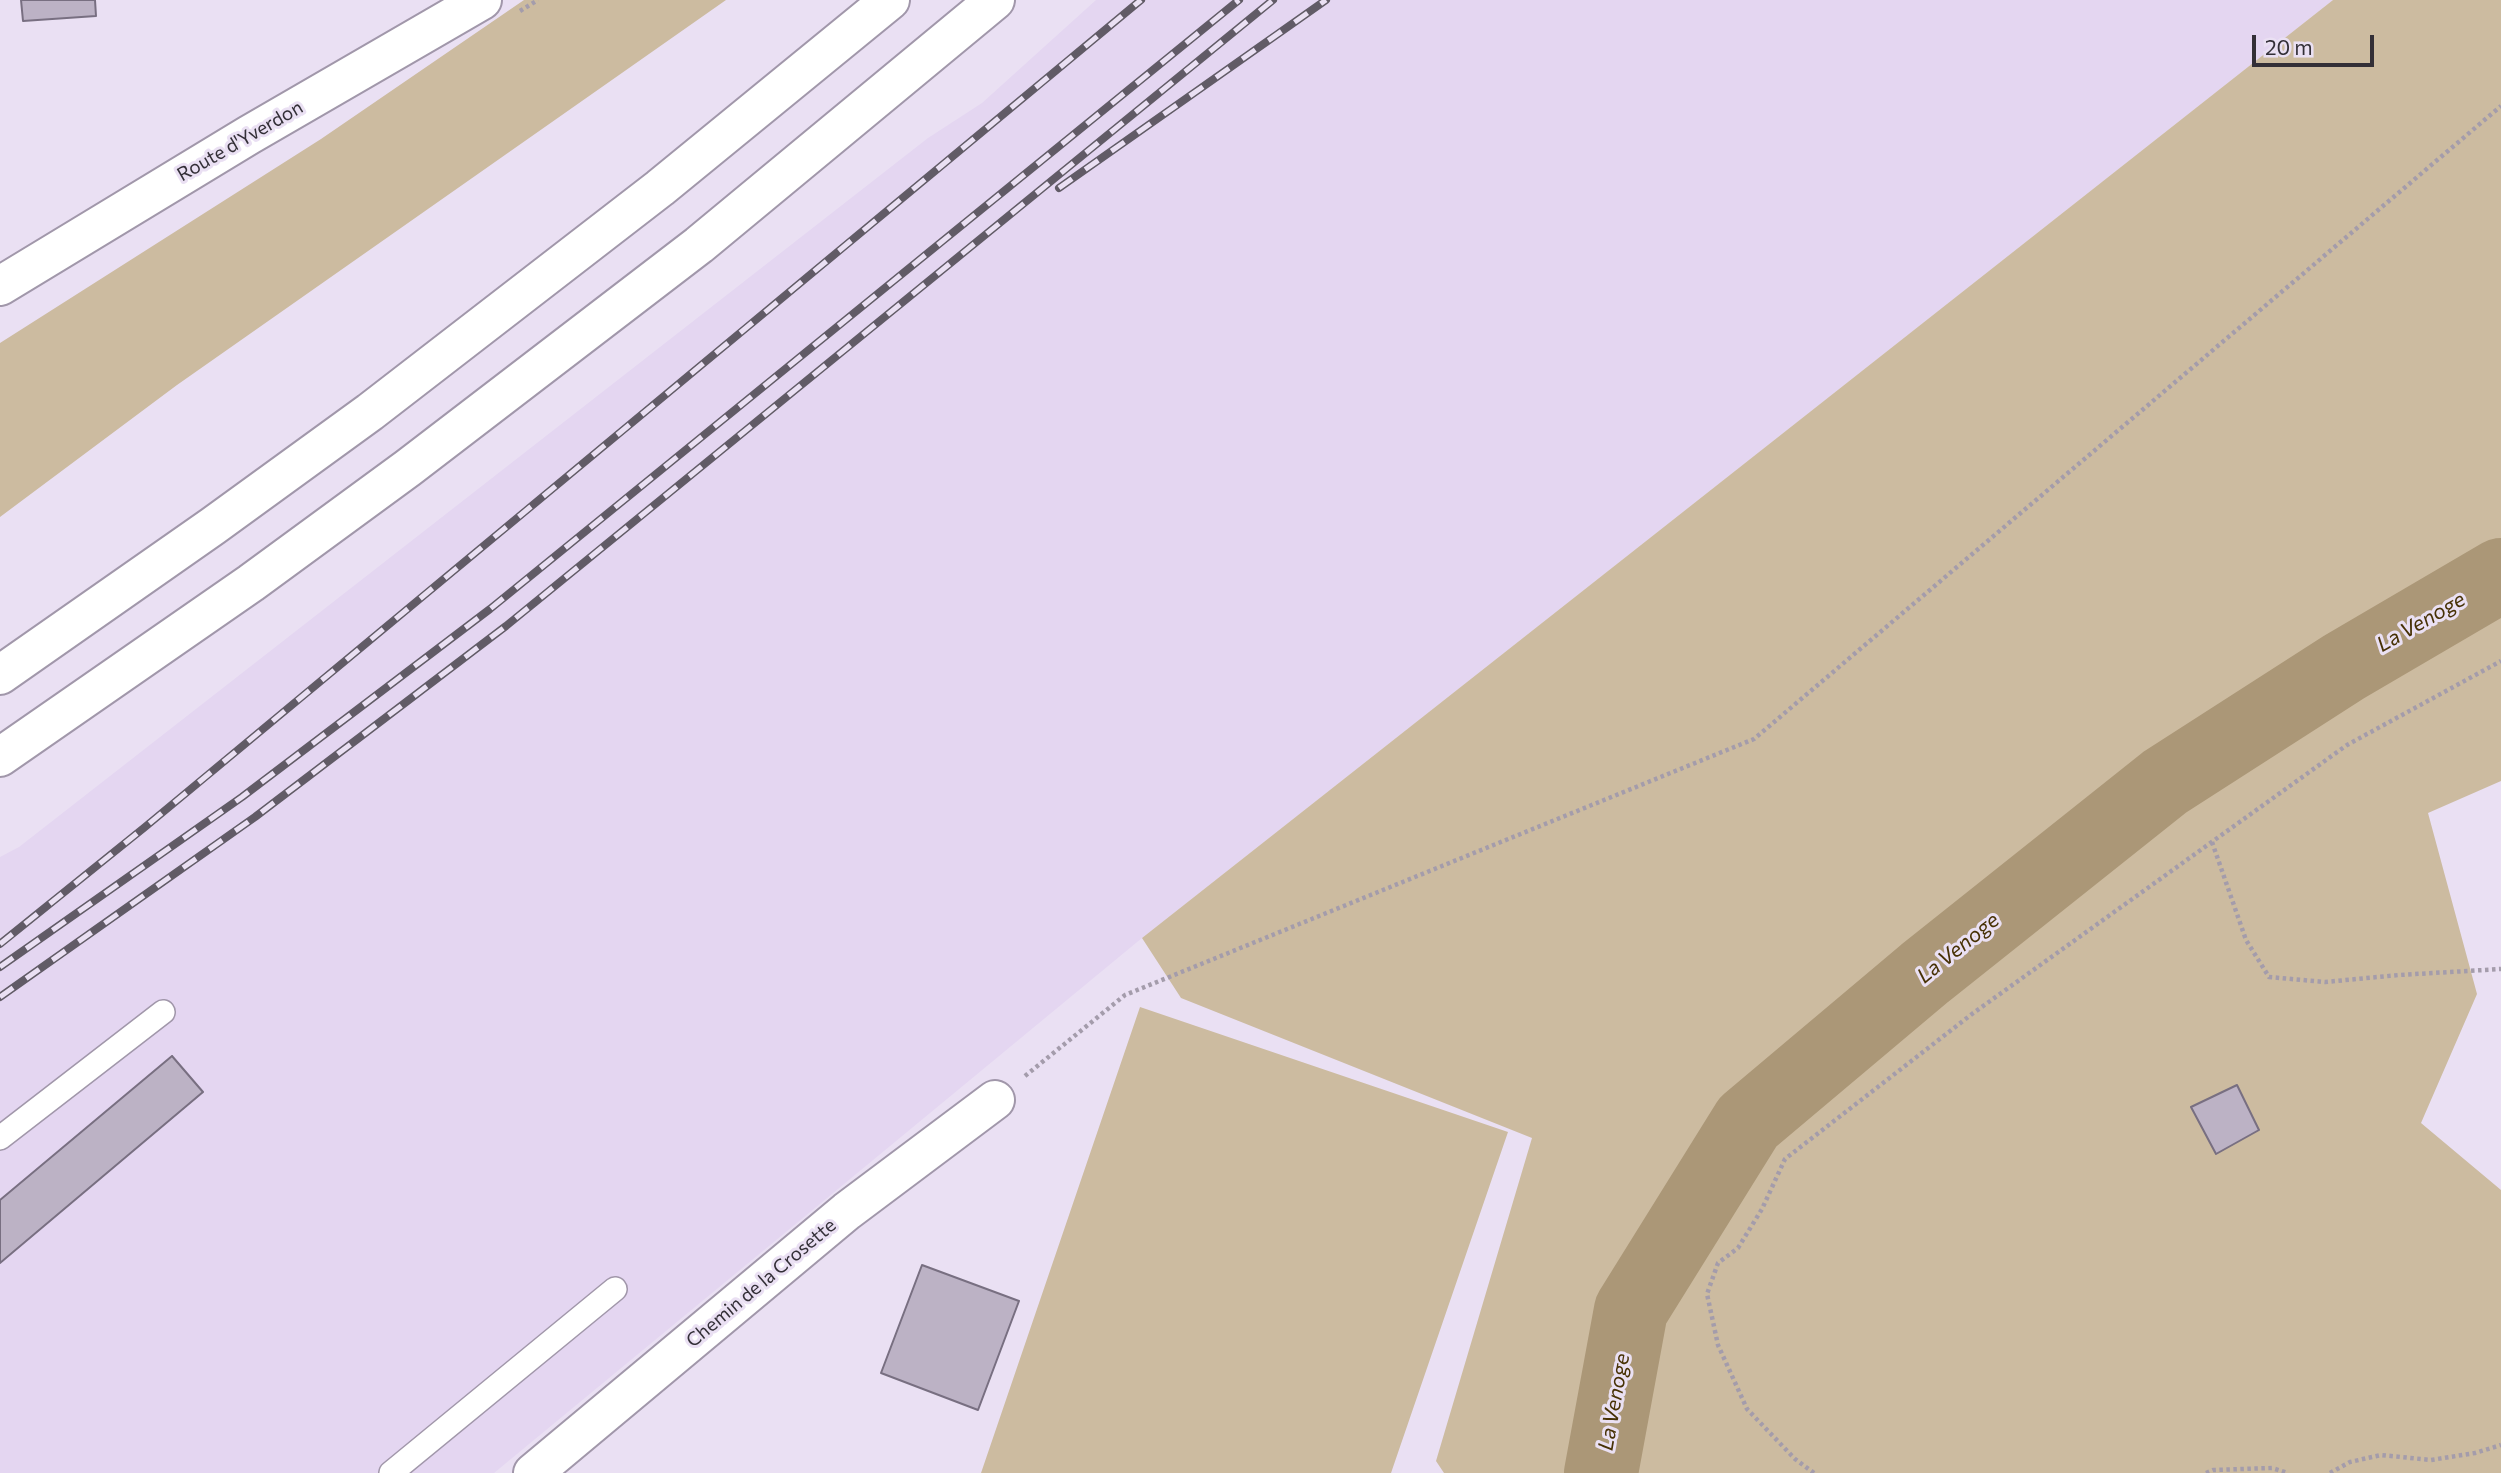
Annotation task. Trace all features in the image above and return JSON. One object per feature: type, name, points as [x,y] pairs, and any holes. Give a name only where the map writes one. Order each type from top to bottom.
[{"type":"main road","name":"Route d'Yverdon","points":[[0,286],[249,135],[482,0]]},
{"type":"main road","points":[[0,675],[213,526],[380,404],[660,188],[890,0]]},
{"type":"main road","points":[[0,757],[239,591],[419,460],[699,245],[995,0]]},
{"type":"main road","name":"Chemin de la Crosette","points":[[533,1473],[847,1211],[995,1100]]},
{"type":"lane","points":[[0,1138],[163,1012]]},
{"type":"lane","points":[[391,1473],[615,1289]]},
{"type":"path","points":[[995,1100],[1125,995],[1754,739],[2501,106]]},
{"type":"path","points":[[1814,1473],[1795,1459],[1747,1409],[1718,1345],[1707,1294],[1718,1263],[1738,1248],[1762,1209],[1785,1159],[1972,1014],[2347,745],[2501,661]]},
{"type":"path","points":[[2211,841],[2246,940],[2269,977],[2325,982],[2501,969]]},
{"type":"path","points":[[2329,1473],[2350,1462],[2381,1455],[2431,1460],[2475,1453],[2501,1445]]},
{"type":"path","points":[[2206,1473],[2272,1468],[2288,1473]]},
{"type":"shaded area","points":[[524,0],[726,0],[177,385],[0,517],[0,343],[321,139]]},
{"type":"shaded area","points":[[1096,0],[2333,0],[1142,938],[494,1473],[0,1473],[0,857],[19,847],[928,138],[982,103]]},
{"type":"shaded area","points":[[2333,0],[2501,0],[2501,781],[2428,813],[2477,994],[2421,1123],[2501,1190],[2501,1473],[1444,1473],[1436,1461],[1532,1138],[1181,998],[1142,938]]},
{"type":"shaded area","points":[[1140,1007],[1508,1132],[1391,1473],[981,1473]]},
{"type":"building","points":[[21,0],[95,0],[96,16],[23,21]]},
{"type":"building","points":[[172,1056],[203,1092],[0,1263],[0,1200]]},
{"type":"building","points":[[2237,1085],[2259,1130],[2216,1154],[2191,1107]]},
{"type":"building","points":[[922,1265],[1019,1301],[978,1410],[881,1373]]},
{"type":"waterway","name":"La Venoge","points":[[1601,1473],[1631,1310],[1748,1122],[1925,973],[2165,782],[2344,667],[2501,575]]},
{"type":"railway","points":[[0,944],[145,827],[1141,0]]},
{"type":"railway","points":[[0,967],[242,797],[490,609],[1239,0]]},
{"type":"railway","points":[[0,997],[255,817],[506,626],[1273,0]]},
{"type":"railway","points":[[1059,188],[1326,0]]}]
